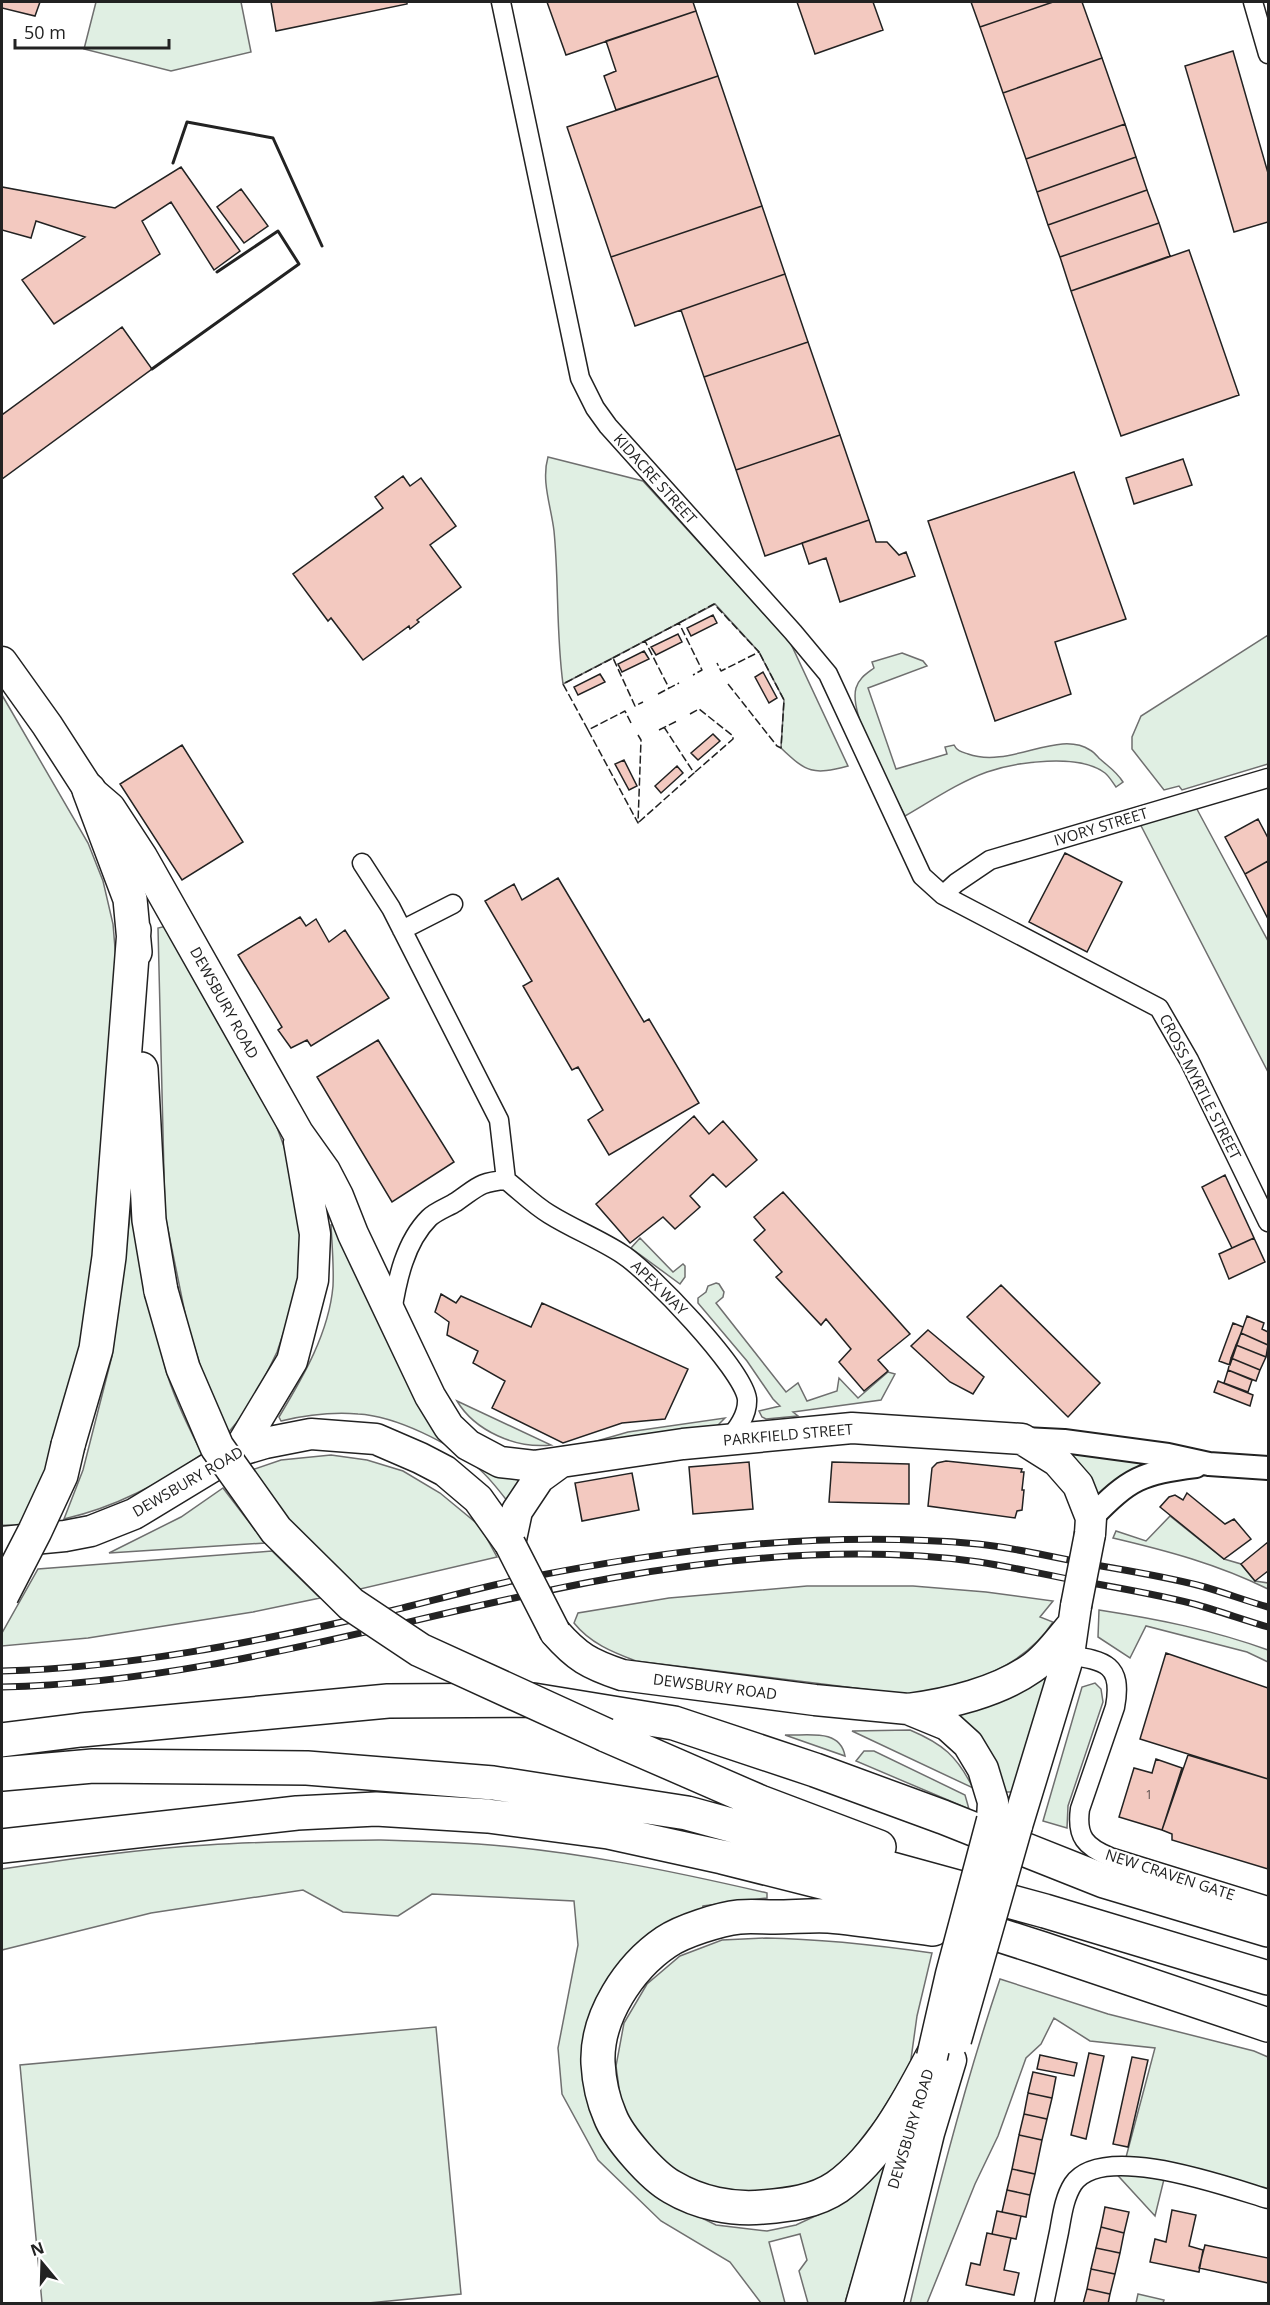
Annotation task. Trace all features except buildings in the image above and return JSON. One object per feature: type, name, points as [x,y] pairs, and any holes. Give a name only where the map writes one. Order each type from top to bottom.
[{"type":"highway","points":[[89,790],[130,899],[134,930],[149,1220],[161,1291],[183,1368],[217,1447],[276,1530],[351,1604],[420,1650],[606,1735],[760,1802],[887,1850],[1182,1951],[1269,1978]]},
{"type":"highway","points":[[2,1595],[61,1475],[96,1349],[110,1257],[134,930]]},
{"type":"highway","points":[[2,1740],[81,1730],[388,1701],[533,1700],[674,1723],[836,1777],[1104,1881],[1269,1930]]},
{"type":"highway","points":[[2,1774],[93,1766],[307,1768],[493,1783],[687,1814],[1182,1951]]},
{"type":"highway","points":[[2,1846],[297,1813],[376,1809],[488,1816],[608,1832],[722,1857],[881,1897],[1269,2025]]},
{"type":"highway","points":[[942,2058],[899,2119],[860,2166],[836,2187],[810,2199],[784,2205],[742,2209],[700,2200],[670,2186],[640,2159],[610,2119],[602,2095],[598,2063],[600,2035],[612,2006],[629,1976],[668,1940],[701,1927],[738,1917],[828,1916],[1015,1940]]},
{"type":"main road","name":"DEWSBURY ROAD","points":[[2,662],[47,725],[89,790],[110,808],[142,857],[298,1133],[325,1171],[430,1396],[449,1426]]},
{"type":"main road","points":[[238,1451],[292,1361],[313,1280],[315,1234],[298,1133]]},
{"type":"main road","name":"PARKFIELD STREET","points":[[449,1426],[468,1445],[500,1462],[534,1467],[627,1452],[852,1428],[1022,1439]]},
{"type":"main road","name":"DEWSBURY ROAD","points":[[2,1542],[66,1536],[91,1531],[134,1514],[238,1451],[265,1443],[311,1434],[376,1439],[444,1471],[478,1498],[510,1544],[555,1632],[572,1652],[594,1666],[622,1675],[815,1700],[908,1709],[947,1725],[968,1744],[983,1769],[993,1802],[1004,1823]]},
{"type":"main road","points":[[1022,1439],[1057,1461],[1078,1485],[1091,1526]]},
{"type":"main road","points":[[510,1544],[517,1511],[538,1478],[561,1462]]},
{"type":"main road","name":"DEWSBURY ROAD","points":[[887,2304],[929,2133],[942,2058],[951,1974],[1004,1823],[1069,1655],[1091,1526]]},
{"type":"main road","points":[[908,1709],[954,1701],[992,1688],[1031,1669],[1049,1652],[1075,1615]]},
{"type":"main road","name":"DEWSBURY ROAD","points":[[861,2304],[942,2058]]},
{"type":"street","name":"KIDACRE STREET","points":[[501,2],[580,378],[595,408],[608,426],[828,674],[922,876],[943,895]]},
{"type":"street","points":[[1253,2],[1269,54]]},
{"type":"street","name":"IVORY STREET","points":[[943,895],[956,883],[990,860],[1269,778]]},
{"type":"street","points":[[362,863],[391,909],[499,1120],[506,1180],[484,1182],[429,1218],[405,1257],[398,1278],[392,1314]]},
{"type":"street","name":"CROSS MYRTLE STREET","points":[[943,895],[1159,1008],[1189,1060],[1269,1222]]},
{"type":"street","points":[[402,930],[453,904]]},
{"type":"street","name":"APEX WAY","points":[[506,1180],[549,1214],[624,1255],[676,1303],[706,1336],[728,1363],[747,1399],[739,1426],[728,1440]]},
{"type":"street","name":"PARKFIELD STREET","points":[[1022,1439],[1064,1441],[1168,1455],[1209,1464]]},
{"type":"street","name":"PARKFIELD STREET","points":[[1091,1526],[1117,1491],[1140,1478],[1173,1469],[1209,1464],[1268,1464]]},
{"type":"street","name":"NEW CRAVEN GATE","points":[[1069,1655],[1101,1661],[1111,1667],[1118,1689],[1115,1707],[1080,1809],[1078,1821],[1086,1842],[1093,1850],[1110,1857],[1269,1906]]},
{"type":"street","points":[[1044,2304],[1066,2201],[1073,2184],[1085,2173],[1108,2166],[1168,2169],[1269,2199]]},
{"type":"green space","points":[[96,2],[241,2],[251,52],[171,71],[84,49]]},
{"type":"green space","points":[[548,457],[643,481],[790,642],[848,766],[811,770],[798,763],[781,748],[784,700],[759,652],[715,604],[563,684],[554,531],[546,484]]},
{"type":"green space","points":[[1268,635],[1268,764],[1182,790],[1179,786],[1164,790],[1132,749],[1132,737],[1141,716]]},
{"type":"green space","points":[[902,653],[923,661],[927,666],[868,688],[896,769],[947,754],[945,747],[954,745],[968,754],[1000,757],[1063,744],[1077,745],[1091,751],[1123,782],[1116,787],[1105,773],[1080,763],[1047,761],[1014,765],[987,772],[966,781],[905,816],[865,734],[855,700],[857,685],[874,668],[872,662]]},
{"type":"green space","points":[[2,695],[88,843],[103,881],[113,924],[117,972],[107,1133],[86,1325],[45,1477],[23,1526],[2,1525]]},
{"type":"green space","points":[[1192,800],[1268,941],[1268,1072],[1136,816]]},
{"type":"green space","points":[[171,925],[244,1069],[275,1122],[293,1171],[302,1229],[297,1293],[277,1352],[251,1405],[228,1433],[201,1368],[187,1323],[165,1215],[158,928]]},
{"type":"green space","points":[[131,1208],[136,1208],[153,1312],[167,1374],[202,1454],[170,1475],[136,1493],[101,1508],[64,1519],[83,1470],[112,1356]]},
{"type":"green space","points":[[337,1224],[417,1390],[526,1472],[511,1506],[496,1486],[467,1459],[438,1440],[405,1425],[373,1416],[349,1413],[319,1414],[281,1421],[279,1417],[314,1354],[326,1321],[333,1286],[331,1225]]},
{"type":"green space","points":[[640,1238],[673,1272],[683,1264],[685,1266],[685,1277],[680,1284],[631,1248]]},
{"type":"green space","points":[[716,1283],[724,1292],[723,1297],[716,1303],[786,1392],[798,1383],[807,1401],[837,1391],[839,1378],[858,1398],[888,1372],[895,1374],[881,1400],[793,1412],[798,1416],[766,1419],[762,1417],[759,1411],[780,1406],[747,1361],[698,1303],[698,1298],[706,1292],[708,1286]]},
{"type":"green space","points":[[457,1401],[551,1445],[524,1444],[498,1436],[474,1421]]},
{"type":"green space","points":[[725,1418],[717,1426],[576,1447],[628,1432]]},
{"type":"green space","points":[[1056,1446],[1173,1457],[1122,1476],[1097,1495]]},
{"type":"green space","points":[[331,1455],[367,1460],[403,1471],[440,1493],[480,1526],[497,1557],[356,1590],[286,1517],[252,1470],[281,1460]]},
{"type":"green space","points":[[223,1488],[265,1543],[109,1553],[181,1517]]},
{"type":"green space","points":[[1170,1516],[1224,1559],[1241,1564],[1255,1581],[1268,1583],[1268,1589],[1230,1572],[1192,1559],[1113,1538],[1116,1531],[1146,1541]]},
{"type":"green space","points":[[272,1551],[320,1598],[253,1612],[88,1638],[2,1646],[2,1633],[38,1569]]},
{"type":"green space","points":[[807,1586],[913,1586],[986,1592],[1053,1601],[1040,1617],[1053,1622],[1040,1639],[1008,1664],[971,1681],[911,1695],[636,1661],[594,1641],[574,1623],[578,1613],[669,1598]]},
{"type":"green space","points":[[1099,1610],[1185,1626],[1247,1643],[1268,1650],[1268,1662],[1247,1652],[1146,1626],[1130,1658],[1098,1637]]},
{"type":"green space","points":[[1047,1674],[1048,1678],[1015,1792],[996,1792],[952,1713]]},
{"type":"green space","points":[[1095,1683],[1101,1689],[1103,1702],[1068,1806],[1067,1828],[1043,1821],[1082,1687]]},
{"type":"green space","points":[[910,1730],[932,1740],[948,1752],[961,1767],[973,1788],[852,1731]]},
{"type":"green space","points":[[785,1735],[830,1737],[842,1747],[845,1756]]},
{"type":"green space","points":[[864,1751],[874,1751],[965,1795],[969,1809],[856,1761]]},
{"type":"green space","points":[[378,1840],[515,1847],[660,1870],[767,1893],[767,1898],[703,1906],[700,1918],[591,2033],[663,2199],[716,2225],[767,2231],[796,2225],[835,2207],[892,2145],[845,2303],[808,2303],[799,2271],[807,2260],[800,2234],[769,2242],[785,2303],[761,2303],[730,2262],[661,2221],[598,2160],[562,2094],[558,2048],[578,1945],[574,1901],[432,1894],[398,1916],[343,1912],[303,1890],[151,1913],[2,1950],[2,1869],[181,1847],[271,1842]]},
{"type":"green space","points":[[766,1938],[849,1943],[932,1953],[917,2016],[910,2066],[876,2120],[840,2167],[819,2183],[715,2198],[643,2149],[622,2110],[616,2066],[624,2023],[647,1984],[680,1956],[722,1940]]},
{"type":"green space","points":[[1000,1979],[1108,2014],[1254,2051],[1268,2057],[1268,2194],[1125,2161],[1155,2048],[1090,2041],[1054,2018],[1041,2044],[1026,2058],[998,2136],[975,2184],[927,2303],[910,2304],[951,2140]]},
{"type":"green space","points":[[436,2027],[461,2294],[358,2304],[42,2303],[20,2065]]},
{"type":"green space","points":[[1111,2168],[1166,2171],[1155,2216]]},
{"type":"green space","points":[[1138,2294],[1164,2300],[1163,2303],[1136,2303]]},
{"type":"railway","points":[[2,1671],[97,1665],[191,1652],[332,1624],[499,1584],[573,1569],[688,1551],[804,1541],[920,1540],[990,1545],[1185,1582],[1268,1607]]},
{"type":"railway","points":[[2,1687],[80,1683],[233,1661],[612,1578],[703,1564],[795,1556],[887,1554],[979,1562],[1164,1597],[1268,1627]]},
{"type":"fence","points":[[679,623],[714,604],[759,652],[721,671],[717,663]]},
{"type":"fence","points":[[645,641],[679,623],[702,670],[693,675]]},
{"type":"fence","points":[[613,658],[645,641],[669,688]]},
{"type":"fence","points":[[728,684],[777,746],[781,748],[784,700],[759,652]]},
{"type":"fence","points":[[631,723],[625,711],[588,730],[563,684],[613,658],[635,706],[643,702]]},
{"type":"fence","points":[[658,694],[679,683]]},
{"type":"fence","points":[[690,714],[699,709],[733,736],[733,739],[694,773]]},
{"type":"fence","points":[[659,730],[677,721]]},
{"type":"fence","points":[[639,822],[694,773],[664,727]]},
{"type":"fence","points":[[588,730],[638,823],[641,740],[638,735]]},
{"type":"wall","points":[[173,163],[187,122],[273,138],[322,246]]},
{"type":"wall","points":[[152,369],[299,264],[278,231],[217,272]]}]
